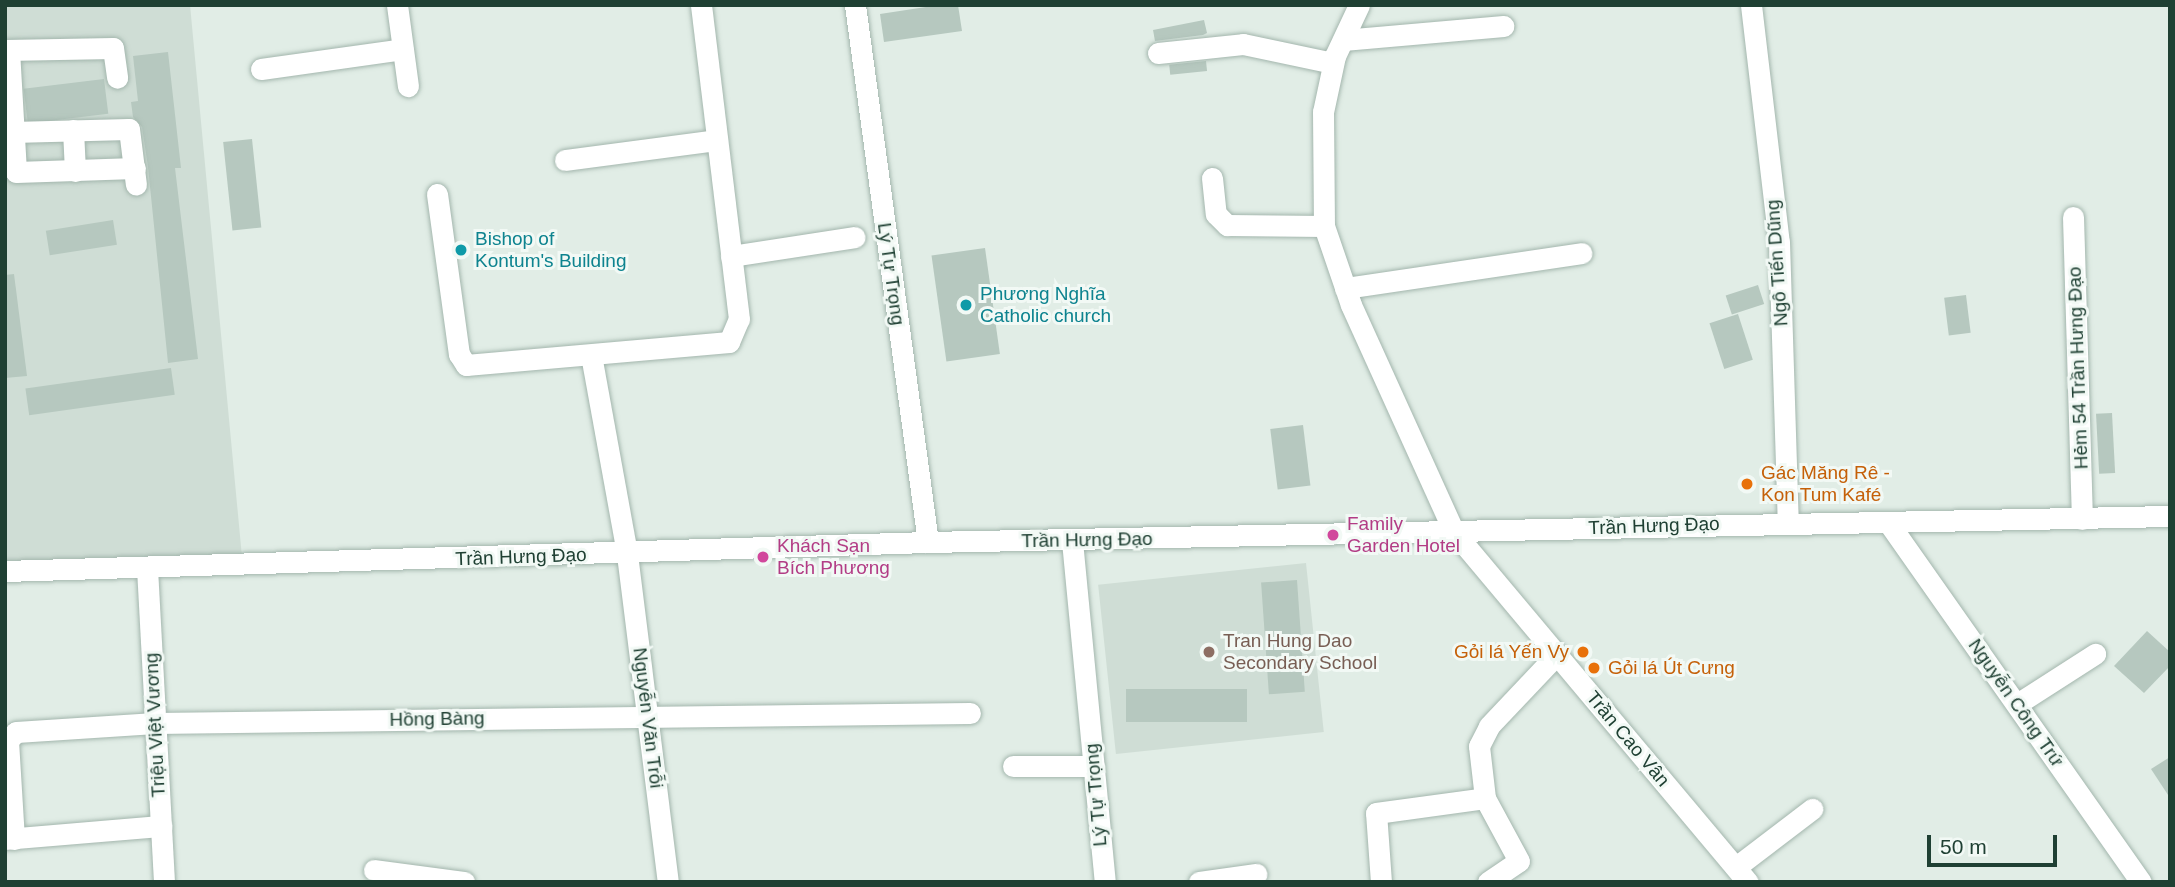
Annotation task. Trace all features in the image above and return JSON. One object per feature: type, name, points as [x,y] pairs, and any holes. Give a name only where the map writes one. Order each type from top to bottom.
[{"type":"street","points":[[397,5],[408,86]]},
{"type":"street","points":[[437,194],[461,360],[473,366],[729,342],[739,319],[701,5]]},
{"type":"street","name":"Lý Tự Trọng","points":[[855,5],[928,542]]},
{"type":"street","name":"Trần Cao Vân","points":[[1359,5],[1333,64],[1323,112],[1324,226],[1345,288],[1454,532],[1742,874]]},
{"type":"street","name":"Ngô Tiến Dũng","points":[[1751,5],[1779,242],[1788,522]]},
{"type":"street","points":[[1343,40],[1503,26]]},
{"type":"street","points":[[1158,53],[1243,44],[1333,64]]},
{"type":"street","points":[[12,132],[129,129],[135,177],[75,171],[16,172],[12,132],[7,50],[113,48],[117,78]]},
{"type":"street","points":[[261,69],[403,49]]},
{"type":"street","points":[[73,130],[75,171]]},
{"type":"street","points":[[565,160],[717,140]]},
{"type":"street","points":[[1212,178],[1216,214],[1227,225],[1324,226]]},
{"type":"street","name":"Hẻm 54 Trần Hưng Đạo","points":[[2073,218],[2082,519]]},
{"type":"street","points":[[731,256],[855,237]]},
{"type":"street","points":[[1345,288],[1581,253]]},
{"type":"street","name":"Nguyễn Văn Trỗi","points":[[591,355],[627,554],[668,882]]},
{"type":"street","name":"Trần Hưng Đạo","points":[[5,571],[627,554],[928,542],[1072,541],[1788,522],[1890,525],[2170,516]]},
{"type":"street","name":"Nguyễn Công Trứ","points":[[1890,525],[2141,882]]},
{"type":"street","name":"Lý Tự Trọng","points":[[1072,541],[1105,882]]},
{"type":"street","name":"Triệu Việt Vương","points":[[148,568],[164,882]]},
{"type":"street","points":[[1488,882],[1519,860],[1485,798],[1480,775],[1483,735],[1557,654]]},
{"type":"street","points":[[2017,704],[2095,654]]},
{"type":"street","name":"Hồng Bàng","points":[[10,839],[10,734],[155,723],[970,713]]},
{"type":"street","points":[[1013,766],[1094,766]]},
{"type":"street","points":[[1381,882],[1376,813],[1485,798]]},
{"type":"street","points":[[1742,874],[1812,809]]},
{"type":"street","points":[[10,839],[161,826]]},
{"type":"street","points":[[374,870],[464,882]]},
{"type":"street","points":[[1199,882],[1256,874]]},
{"type":"shaded area","points":[[5,5],[190,5],[242,557],[5,570]]},
{"type":"shaded area","name":"Tran Hung Dao Secondary School","points":[[1306,563],[1324,732],[1116,754],[1098,585]]},
{"type":"building","points":[[939,5],[958,5],[962,31],[884,42],[880,14]]},
{"type":"building","points":[[1204,20],[1207,33],[1203,35],[1155,41],[1153,30]]},
{"type":"building","points":[[168,52],[181,168],[175,168],[198,359],[168,363],[148,167],[142,127],[133,117],[131,102],[138,101],[133,56]]},
{"type":"building","points":[[1206,61],[1207,71],[1170,75],[1169,65]]},
{"type":"building","points":[[104,79],[108,114],[28,124],[24,89]]},
{"type":"building","points":[[252,139],[261,228],[232,231],[223,142]]},
{"type":"building","points":[[113,220],[117,245],[50,255],[46,231]]},
{"type":"building","name":"Phương Nghĩa Catholic church","points":[[985,248],[1000,354],[946,361],[932,256]]},
{"type":"building","points":[[14,274],[27,376],[5,378],[5,275]]},
{"type":"building","points":[[1758,285],[1764,304],[1732,315],[1726,296]]},
{"type":"building","points":[[1966,295],[1971,333],[1949,335],[1944,298]]},
{"type":"building","points":[[1738,314],[1753,360],[1724,369],[1709,323]]},
{"type":"building","points":[[171,368],[175,395],[29,415],[25,388]]},
{"type":"building","points":[[2112,413],[2115,473],[2099,474],[2096,414]]},
{"type":"building","points":[[1303,425],[1310,486],[1278,490],[1270,429]]},
{"type":"building","points":[[1297,580],[1305,692],[1269,694],[1261,583]]},
{"type":"building","points":[[2147,631],[2170,652],[2170,666],[2144,693],[2114,666]]},
{"type":"building","points":[[1126,689],[1247,689],[1247,722],[1126,722]]},
{"type":"building","points":[[2170,757],[2170,798],[2151,769]]},
{"type":"place","name":"Bishop of Kontum's Building","points":[[461,250]]},
{"type":"place","name":"Phương Nghĩa Catholic church","points":[[966,305]]},
{"type":"place","name":"Gác Măng Rê - Kon Tum Kafé","points":[[1747,484]]},
{"type":"place","name":"Family Garden Hotel","points":[[1333,535]]},
{"type":"place","name":"Khách Sạn Bích Phương","points":[[763,557]]},
{"type":"place","name":"Tran Hung Dao Secondary School","points":[[1209,652]]},
{"type":"place","name":"Gỏi lá Yến Vy","points":[[1583,652]]},
{"type":"place","name":"Gỏi lá Út Cưng","points":[[1594,668]]}]
